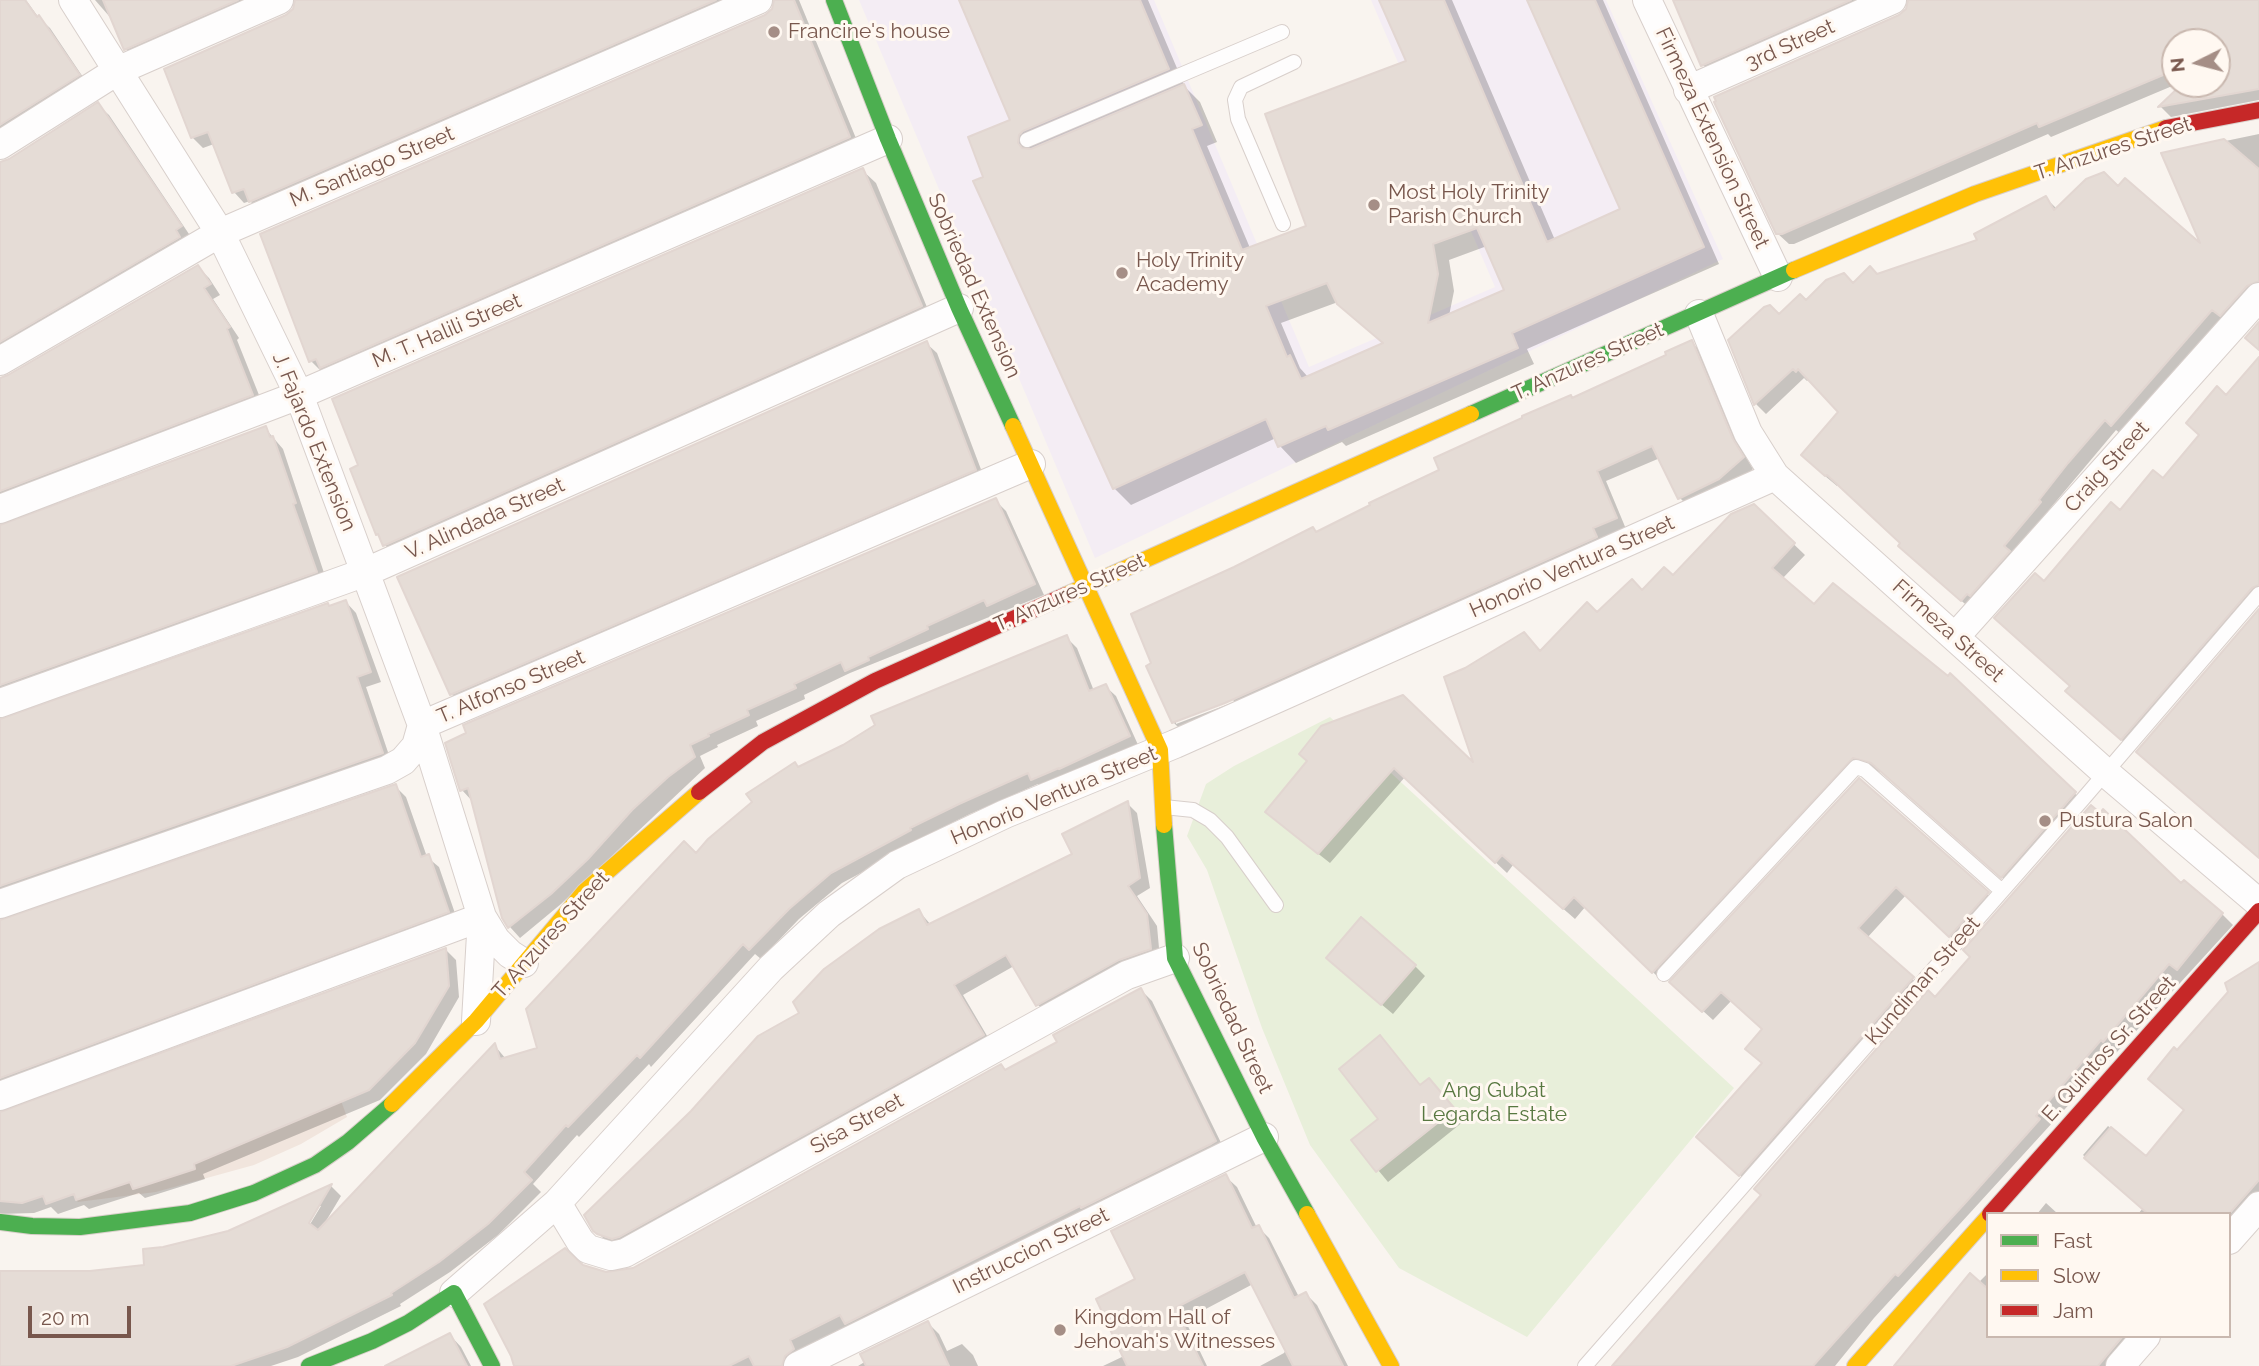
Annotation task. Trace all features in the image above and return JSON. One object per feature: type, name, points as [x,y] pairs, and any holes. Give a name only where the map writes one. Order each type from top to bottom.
[{"type":"street","name":"J. Fajardo Extension","points":[[73,0],[220,233],[299,395],[422,725],[482,917],[495,940],[524,963]]},
{"type":"street","points":[[0,145],[117,71],[279,0]]},
{"type":"street","name":"M. Santiago Street","points":[[0,361],[220,233],[758,0]]},
{"type":"street","name":"Sobriedad Extension","points":[[834,0],[888,139],[959,308],[1084,586]]},
{"type":"street","name":"Firmeza Extension Street","points":[[1647,0],[1778,277]]},
{"type":"street","name":"3rd Street","points":[[1688,90],[1892,0]]},
{"type":"street","name":"T. Anzures Street","points":[[0,1222],[80,1227],[190,1213],[254,1193],[315,1165],[348,1142],[392,1104],[476,1021],[585,891],[682,805],[763,742],[876,681],[1778,277],[1975,194],[2165,128],[2259,110]]},
{"type":"street","name":"M. T. Halili Street","points":[[0,509],[299,395],[888,139]]},
{"type":"street","name":"Craig Street","points":[[1955,637],[2259,297]]},
{"type":"street","name":"V. Alindada Street","points":[[0,703],[366,572],[959,308]]},
{"type":"street","name":"Firmeza Street","points":[[1699,314],[1748,433],[1775,476],[2106,773],[2259,903]]},
{"type":"street","name":"T. Alfonso Street","points":[[0,904],[387,770],[403,761],[416,746],[422,725],[1031,464]]},
{"type":"street","name":"Honorio Ventura Street","points":[[454,1293],[557,1203],[772,968],[829,914],[897,865],[1005,814],[1160,750],[1775,476]]},
{"type":"street","name":"Sobriedad Street","points":[[1084,586],[1160,750],[1165,854],[1175,957],[1264,1137],[1391,1366]]},
{"type":"street","name":"E. Quintos Sr. Street","points":[[1992,1212],[2259,911]]},
{"type":"street","name":"J. Fajardo Extension","points":[[476,1021],[482,917]]},
{"type":"street","points":[[0,1096],[482,917]]},
{"type":"street","name":"Sisa Street","points":[[557,1203],[580,1241],[589,1249],[611,1256],[625,1253],[1127,975],[1175,957]]},
{"type":"street","name":"Instruccion Street","points":[[798,1366],[1264,1137]]},
{"type":"street","points":[[2231,1238],[2259,1206]]},
{"type":"street","name":"E. Quintos Sr. Street","points":[[1855,1366],[1986,1218]]},
{"type":"street","points":[[309,1366],[372,1341],[454,1293],[492,1366]]},
{"type":"street","points":[[2120,1366],[2144,1338]]},
{"type":"lane","points":[[1027,140],[1282,32]]},
{"type":"lane","points":[[1283,224],[1238,119],[1235,100],[1241,87],[1294,62]]},
{"type":"lane","name":"Kundiman Street","points":[[1585,1366],[2106,773],[2259,594]]},
{"type":"lane","points":[[1664,974],[1856,766],[1865,770],[2002,891]]},
{"type":"lane","points":[[1163,807],[1193,810],[1210,820],[1227,837],[1276,905]]},
{"type":"shaded area","name":"Holy Trinity Academy","points":[[859,0],[1154,0],[1309,367],[1495,287],[1371,0],[1606,0],[1723,259],[1095,558]]},
{"type":"shaded area","points":[[304,999],[347,1117],[301,1144],[254,1165],[156,1192],[78,1202],[76,1200],[273,1073],[252,1018]]},
{"type":"green space","name":"Ang Gubat Legarda Estate","points":[[1330,717],[1734,1088],[1527,1337],[1399,1268],[1310,1145],[1262,1028],[1207,870],[1187,836],[1206,784],[1234,766]]},
{"type":"building","points":[[0,0],[25,0],[37,17],[39,15],[80,75],[0,125]]},
{"type":"building","points":[[103,0],[238,0],[124,50]]},
{"type":"building","points":[[295,0],[716,0],[249,202],[244,189],[232,193],[208,132],[191,138],[164,69],[286,15],[293,9]]},
{"type":"building","points":[[774,0],[794,0],[850,137],[320,368],[316,359],[309,362],[260,234],[765,15],[772,9]]},
{"type":"building","name":"Holy Trinity Academy","points":[[959,0],[1140,0],[1169,69],[1023,131],[1019,135],[1018,143],[1022,148],[1031,149],[1184,84],[1202,125],[1192,129],[1242,250],[1306,226],[1265,114],[1406,61],[1379,0],[1444,0],[1547,242],[1620,209],[1527,0],[1595,0],[1704,247],[1512,333],[1518,348],[1328,430],[1326,426],[1278,447],[1266,419],[1113,489],[973,181],[983,177],[968,137],[1010,120]],"holes":[[[1477,228],[1504,290],[1428,323],[1438,274],[1433,244]],[[1327,283],[1337,304],[1383,343],[1301,379],[1290,355],[1287,357],[1266,306]]]},
{"type":"building","points":[[1673,0],[1851,0],[1701,66]]},
{"type":"building","points":[[1908,0],[2259,0],[2259,89],[2231,94],[2231,28],[2161,28],[2161,76],[2039,127],[2037,123],[1782,234],[1776,234],[1714,97],[1899,15],[1906,9]]},
{"type":"building","points":[[2167,98],[2208,98],[2158,107]]},
{"type":"building","points":[[98,102],[182,226],[176,230],[180,237],[0,342],[0,162],[9,159]]},
{"type":"building","points":[[2224,139],[2259,169],[2259,281],[2247,286],[2220,316],[2212,310],[2111,426],[2105,420],[2004,546],[2010,551],[1970,596],[1967,594],[1961,601],[1898,546],[1900,543],[1827,475],[1801,455],[1838,412],[1798,369],[1796,372],[1793,369],[1754,405],[1728,340],[1764,307],[1770,305],[1779,314],[1800,294],[1806,300],[1826,280],[1844,273],[1853,283],[1870,266],[1877,274],[1977,240],[1974,234],[2046,196],[2054,210],[2086,179],[2104,172],[2118,186],[2125,178],[2200,243],[2161,153]]},
{"type":"building","points":[[863,168],[922,306],[383,546],[378,534],[376,535],[350,469],[358,465],[332,399]]},
{"type":"building","points":[[198,265],[211,284],[204,288],[230,327],[227,329],[253,395],[0,491],[0,378]]},
{"type":"building","points":[[2259,322],[2259,350],[2245,338]]},
{"type":"building","points":[[1692,340],[1733,439],[1744,457],[1719,479],[1678,499],[1652,446],[1597,471],[1617,518],[1593,528],[1597,537],[1225,703],[1172,723],[1146,666],[1151,663],[1131,614],[1313,527],[1316,532],[1439,470],[1434,458],[1522,416],[1571,395],[1572,398],[1666,355],[1665,352]]},
{"type":"building","points":[[927,341],[976,470],[450,695],[397,577]]},
{"type":"building","points":[[2259,357],[2259,585],[2252,588],[2121,740],[2065,691],[2070,686],[1994,618],[2035,573],[2044,581],[2111,502],[2120,510],[2153,470],[2163,478],[2199,435],[2186,423],[2217,386],[2226,395]]},
{"type":"building","points":[[266,426],[270,437],[273,436],[317,572],[0,685],[0,525]]},
{"type":"building","points":[[996,498],[1035,584],[987,606],[984,600],[927,626],[928,629],[868,657],[869,660],[845,671],[841,662],[794,684],[796,688],[747,710],[749,715],[690,745],[695,757],[632,810],[588,859],[551,894],[508,928],[502,918],[468,788],[460,791],[445,743],[466,733],[463,725]]},
{"type":"building","points":[[1754,504],[1795,543],[1772,568],[1814,604],[1833,583],[1948,676],[1950,673],[2076,792],[2001,878],[1871,763],[1853,758],[1652,973],[1574,897],[1563,909],[1502,855],[1495,863],[1394,768],[1318,854],[1265,812],[1307,761],[1299,754],[1321,726],[1403,695],[1473,762],[1444,677],[1465,668],[1524,632],[1540,651],[1587,602],[1597,612],[1632,579],[1642,590],[1664,567],[1673,575],[1731,514]]},
{"type":"building","points":[[346,600],[371,672],[357,677],[383,753],[0,886],[0,719],[328,603],[329,606]]},
{"type":"building","points":[[2259,609],[2259,858],[2136,752]]},
{"type":"building","points":[[1067,635],[1089,691],[1106,684],[1130,736],[1059,769],[1031,780],[1028,773],[959,804],[910,828],[911,830],[831,873],[789,909],[749,950],[743,944],[640,1058],[637,1055],[568,1127],[566,1125],[524,1172],[532,1180],[488,1224],[439,1262],[391,1293],[392,1295],[287,1347],[231,1366],[0,1366],[0,1271],[90,1271],[144,1265],[143,1249],[163,1247],[228,1231],[332,1184],[309,1223],[318,1230],[495,1043],[500,1059],[537,1048],[526,1009],[684,841],[696,853],[708,839],[752,802],[746,794],[795,762],[798,767],[843,745],[875,725],[871,716]]},
{"type":"building","points":[[1859,778],[1989,892],[1949,937],[1896,887],[1858,928],[1914,977],[1739,1176],[1696,1137],[1762,1063],[1745,1049],[1762,1029],[1721,992],[1702,1012],[1669,982]]},
{"type":"building","points":[[396,784],[421,857],[429,854],[449,912],[0,1078],[0,920]]},
{"type":"building","points":[[1128,801],[1140,878],[1128,886],[1147,914],[1151,949],[1119,960],[1036,1006],[1006,955],[954,985],[984,1035],[619,1237],[612,1239],[593,1231],[584,1215],[691,1111],[758,1036],[799,1013],[793,1002],[824,969],[879,929],[919,909],[927,925],[1072,854],[1062,834]]},
{"type":"building","points":[[2091,805],[2100,813],[2103,809],[2181,883],[2184,880],[2223,913],[2177,970],[2169,964],[2036,1116],[2040,1119],[1813,1366],[1612,1366],[1761,1195],[1754,1189],[1928,990],[1935,997],[1970,957],[1963,950]]},
{"type":"building","points":[[1361,917],[1416,965],[1381,1005],[1326,958]]},
{"type":"building","points":[[446,948],[449,986],[415,1043],[369,1090],[194,1164],[195,1169],[133,1189],[130,1182],[76,1200],[74,1194],[46,1204],[43,1196],[22,1203],[0,1201],[0,1112]]},
{"type":"building","points":[[2259,962],[2259,1180],[2231,1212],[2146,1212],[2084,1158],[2111,1127],[2146,1156],[2184,1110],[2148,1079],[2174,1047],[2177,1050],[2228,992],[2225,983]]},
{"type":"building","points":[[1141,988],[1216,1141],[845,1324],[840,1315],[790,1340],[794,1349],[785,1356],[782,1366],[754,1366],[749,1356],[729,1366],[514,1366],[484,1304],[565,1248],[583,1265],[606,1272],[633,1268],[1001,1064],[1005,1070],[1057,1042],[1053,1035]]},
{"type":"building","points":[[1380,1035],[1420,1085],[1429,1078],[1455,1109],[1376,1172],[1351,1140],[1378,1119],[1339,1069]]},
{"type":"building","points":[[1226,1174],[1252,1228],[1259,1225],[1294,1298],[1306,1292],[1343,1366],[1293,1366],[1245,1272],[1175,1308],[1203,1366],[1127,1366],[1096,1299],[1135,1279],[1111,1231]]},
{"type":"building","points":[[1970,1273],[1986,1287],[1986,1338],[2121,1338],[2098,1366],[1894,1366]]},
{"type":"building","points":[[928,1321],[949,1366],[866,1366],[860,1354]]},
{"type":"building","points":[[450,1333],[467,1366],[385,1366]]},
{"type":"traffic: fast","points":[[834,0],[888,139],[959,308],[1013,426]]},
{"type":"traffic: fast","points":[[1471,414],[1794,270]]},
{"type":"traffic: fast","points":[[1164,825],[1175,958],[1264,1137],[1307,1214]]},
{"type":"traffic: fast","points":[[0,1222],[80,1227],[190,1213],[254,1193],[315,1165],[348,1142],[392,1104]]},
{"type":"traffic: fast","points":[[309,1366],[372,1341],[408,1323],[454,1293],[492,1366]]},
{"type":"traffic: slow","points":[[1794,270],[1975,194],[2166,128]]},
{"type":"traffic: slow","points":[[1066,595],[1471,414]]},
{"type":"traffic: slow","points":[[1013,426],[1160,750],[1164,825]]},
{"type":"traffic: slow","points":[[392,1104],[476,1021],[585,891],[699,792]]},
{"type":"traffic: slow","points":[[1307,1214],[1391,1366]]},
{"type":"traffic: slow","points":[[1855,1366],[1986,1219]]},
{"type":"traffic: jam","points":[[2166,128],[2259,110]]},
{"type":"traffic: jam","points":[[699,792],[763,742],[875,681],[1066,595]]},
{"type":"traffic: jam","points":[[1992,1212],[2259,911]]},
{"type":"place","name":"Francine's house","points":[[774,32]]},
{"type":"place","name":"Most Holy Trinity Parish Church","points":[[1374,205]]},
{"type":"place","name":"Holy Trinity Academy","points":[[1122,273]]},
{"type":"place","name":"Pustura Salon","points":[[2045,821]]},
{"type":"place","name":"Kingdom Hall of Jehovah's Witnesses","points":[[1060,1330]]}]
